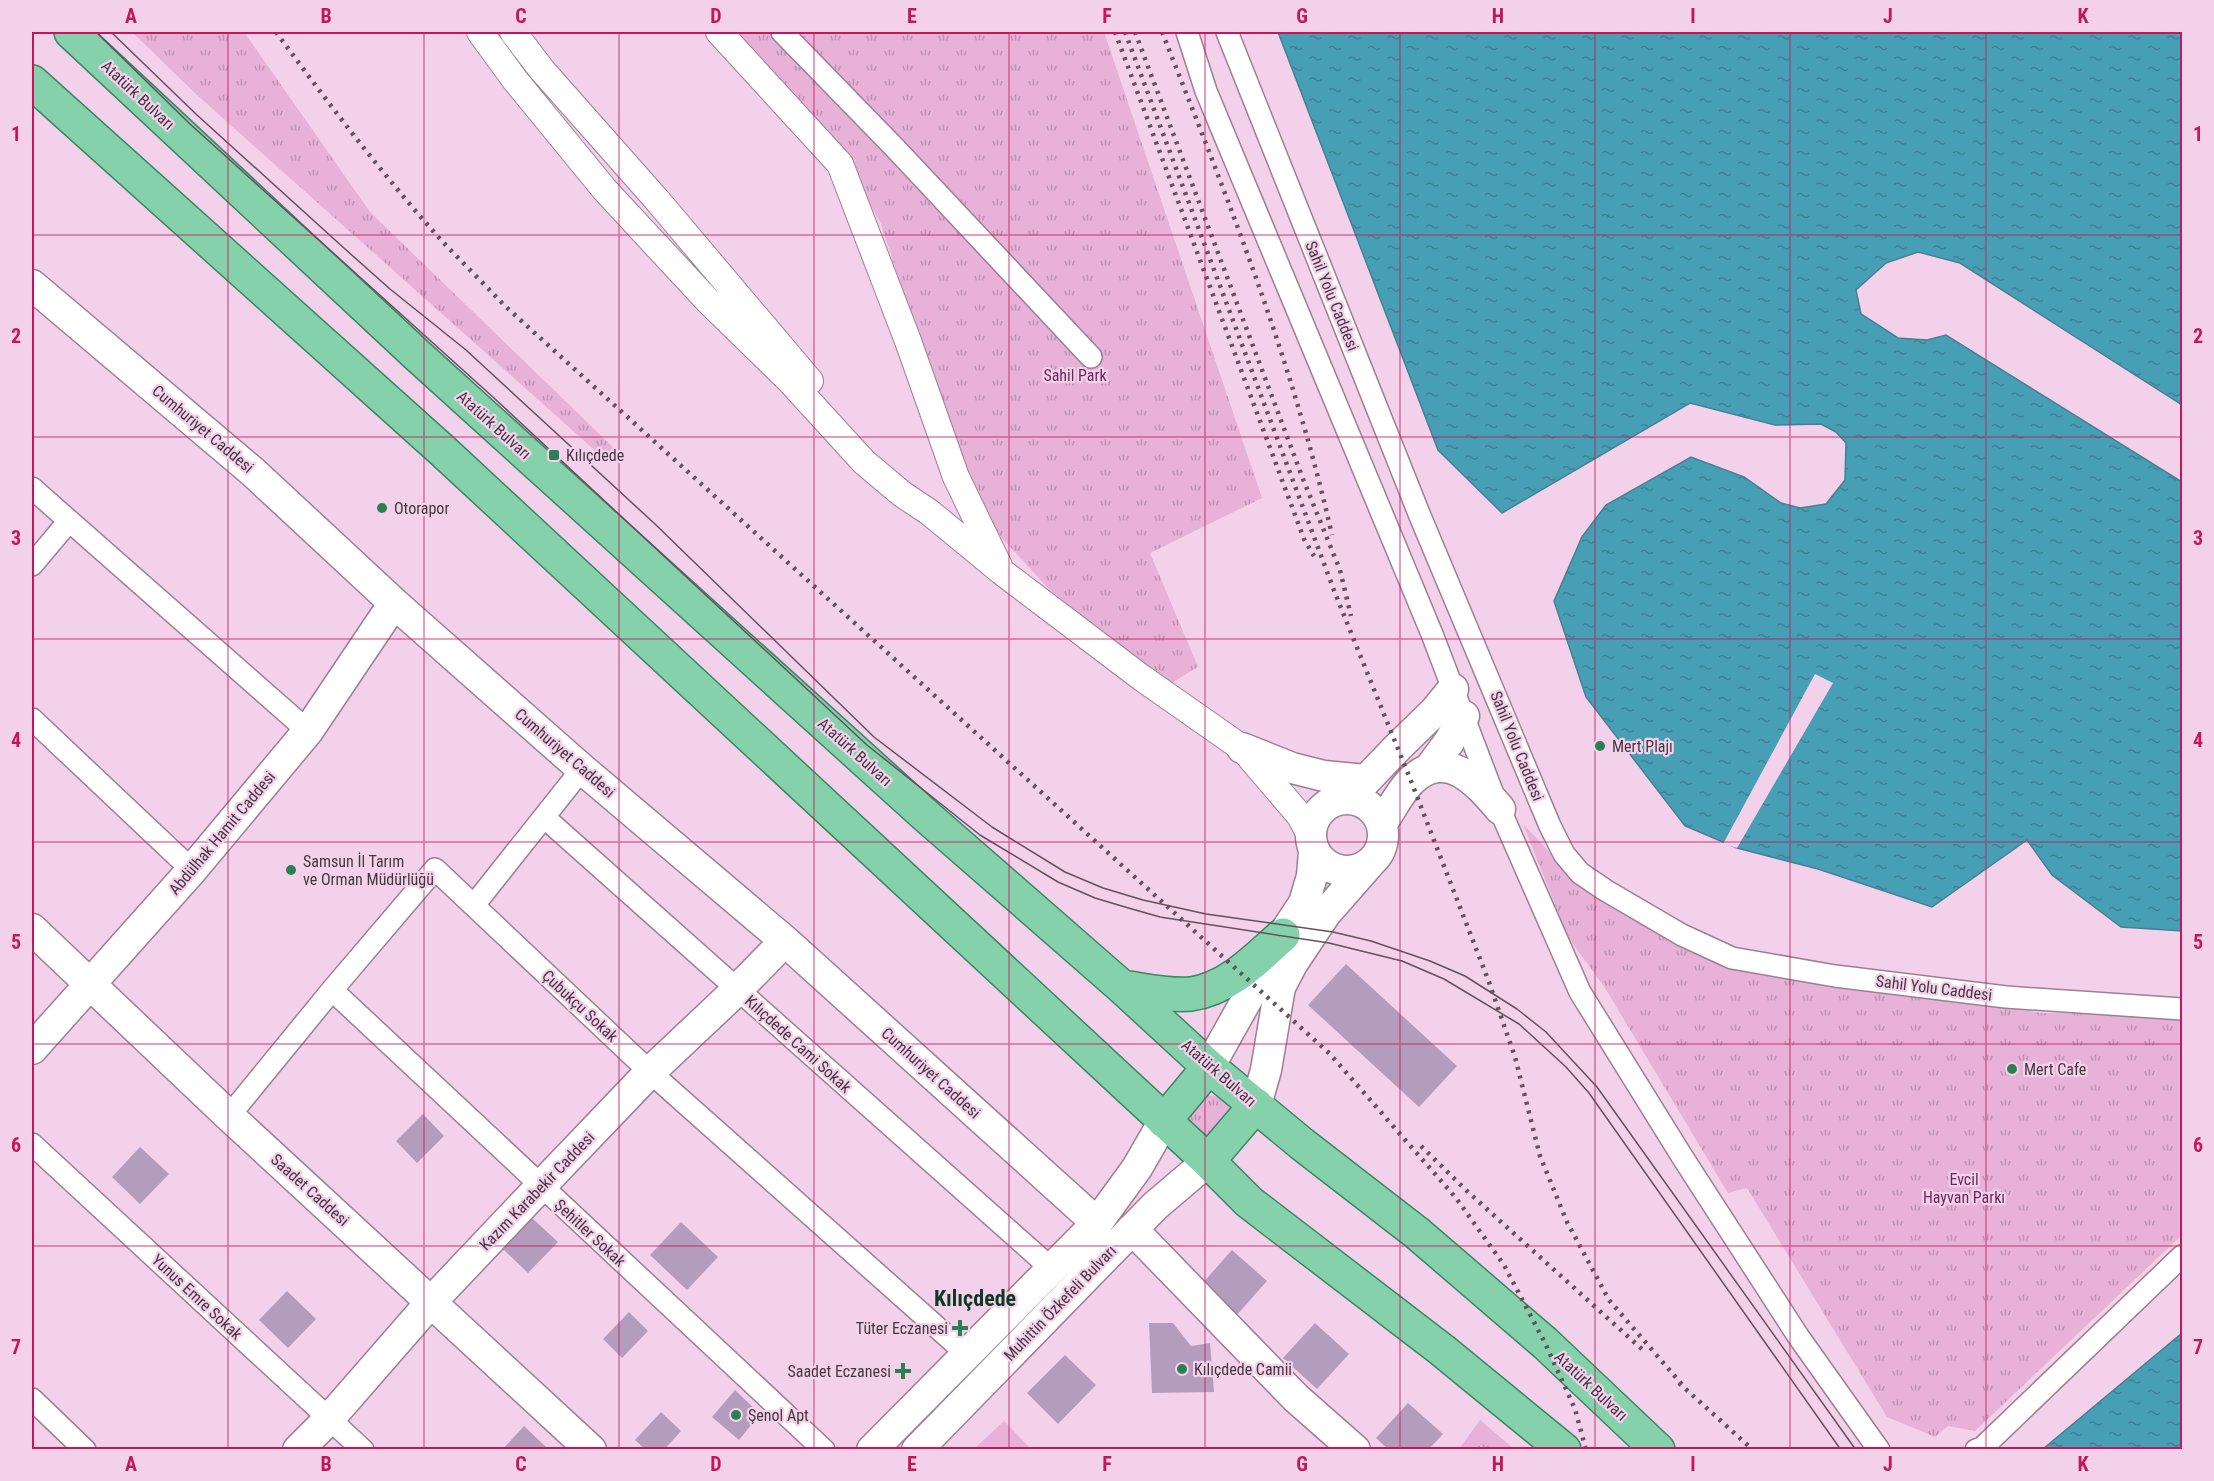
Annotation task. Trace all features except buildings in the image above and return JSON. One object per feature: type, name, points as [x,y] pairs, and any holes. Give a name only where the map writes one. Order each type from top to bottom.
[{"type":"main road","name":"Atatürk Bulvarı","points":[[71,32],[488,420],[925,815],[1122,987],[1209,1067],[1417,1233],[1520,1321],[1658,1449]]},
{"type":"main road","points":[[32,82],[444,452],[1164,1120],[1249,1202],[1442,1350],[1554,1444]]},
{"type":"main road","name":"Cumhuriyet Caddesi","points":[[32,285],[253,472],[394,603],[582,770],[786,941],[1097,1223]]},
{"type":"main road","name":"Abdülhak Hamit Caddesi","points":[[32,1049],[192,870],[308,731],[394,603]]},
{"type":"main road","points":[[1382,823],[1411,781],[1429,769],[1449,742],[1459,702]]},
{"type":"main road","points":[[1164,1120],[1209,1067],[1283,935],[1304,903],[1312,876],[1315,817],[1323,807],[1357,789],[1435,711],[1459,702]]},
{"type":"main road","points":[[1242,748],[1357,789]]},
{"type":"main road","points":[[1429,769],[1446,766],[1462,772],[1477,782],[1500,809]]},
{"type":"main road","points":[[1208,1161],[1256,1106],[1266,1070],[1280,987],[1326,913],[1382,847],[1384,835],[1382,823],[1368,805],[1357,800],[1357,789]]},
{"type":"main road","points":[[1313,844],[1320,860],[1329,867],[1339,870],[1360,869],[1369,864]]},
{"type":"main road","name":"Saadet Caddesi","points":[[32,929],[229,1116],[591,1449]]},
{"type":"main road","points":[[1122,987],[1190,994],[1218,987],[1253,963],[1283,935]]},
{"type":"main road","name":"Kazım Karabekir Caddesi","points":[[298,1449],[330,1418],[432,1301],[650,1072],[786,941]]},
{"type":"main road","name":"Muhittin Özkefeli Bulvarı","points":[[872,1449],[1097,1223],[1137,1168],[1164,1120]]},
{"type":"main road","name":"Muhittin Özkefeli Bulvarı","points":[[917,1449],[1155,1206],[1208,1161]]},
{"type":"main road","points":[[1132,1229],[1296,1398],[1355,1449]]},
{"type":"street","points":[[480,32],[515,80],[605,190],[708,301],[790,381],[864,462],[1002,572],[1142,678],[1242,748],[1300,816],[1313,844]]},
{"type":"street","points":[[513,32],[542,70],[657,200],[837,412],[911,483],[929,512]]},
{"type":"street","points":[[719,32],[840,164],[908,341],[956,477],[1002,572]]},
{"type":"street","points":[[782,32],[895,148],[1091,357]]},
{"type":"street","points":[[1186,32],[1206,91],[1459,702],[1500,809],[1580,992],[1798,1336],[1879,1449]]},
{"type":"street","name":"Sahil Yolu Caddesi","points":[[1227,32],[1420,516],[1550,826],[1564,854],[1580,873],[1682,935],[1732,958],[1835,976],[2006,998],[2182,1009]]},
{"type":"street","points":[[32,488],[308,731]]},
{"type":"street","points":[[32,565],[69,521]]},
{"type":"street","points":[[32,719],[192,870]]},
{"type":"street","points":[[474,905],[582,770]]},
{"type":"street","name":"Kılıçdede Cami Sokak","points":[[545,818],[1052,1269]]},
{"type":"street","name":"Çubukçu Sokak","points":[[229,1116],[435,869],[650,1072],[967,1354]]},
{"type":"street","name":"Şehitler Sokak","points":[[332,990],[540,1187],[824,1449]]},
{"type":"street","name":"Yunus Emre Sokak","points":[[32,1144],[363,1449]]},
{"type":"street","points":[[1976,1449],[1982,1448],[2182,1256]]},
{"type":"street","points":[[32,1398],[85,1449]]},
{"type":"green space","points":[[132,32],[244,32],[370,212],[622,456],[609,463],[197,95]]},
{"type":"green space","name":"Sahil Park","points":[[732,32],[1104,32],[1262,498],[1150,553],[1198,667],[1166,686],[1049,589],[989,524],[948,430],[881,224],[843,154]]},
{"type":"green space","name":"Evcil Hayvan Parkı","points":[[1523,824],[1558,861],[1730,960],[2041,1013],[2182,1014],[2182,1235],[1975,1431],[1948,1426],[1935,1437],[1887,1417],[1747,1188],[1728,1193],[1605,988],[1568,937]]},
{"type":"green space","points":[[1204,1095],[1219,1097],[1228,1104],[1233,1114],[1235,1129],[1192,1144],[1184,1111]]},
{"type":"green space","points":[[1480,1420],[1514,1449],[1459,1449]]},
{"type":"green space","points":[[1004,1421],[1031,1449],[974,1449]]},
{"type":"water","points":[[1278,32],[2182,32],[2182,405],[1960,263],[1918,252],[1886,263],[1856,290],[1861,314],[1898,338],[1927,340],[1946,335],[2182,482],[2182,931],[2121,927],[2052,875],[2027,840],[1932,907],[1818,869],[1737,848],[1685,826],[1586,697],[1554,601],[1582,537],[1606,505],[1691,457],[1744,477],[1781,503],[1800,508],[1826,504],[1845,480],[1846,443],[1836,432],[1821,424],[1775,425],[1690,403],[1502,513],[1438,450]]},
{"type":"water","points":[[2182,1333],[2182,1449],[2043,1449]]},
{"type":"pier","points":[[1815,674],[1833,683],[1737,848],[1723,844]]},
{"type":"tram line","points":[[96,32],[190,124],[494,398],[867,745],[980,835],[1058,882],[1095,898],[1160,917],[1329,943],[1402,961],[1444,979],[1519,1024],[1566,1067],[1589,1093],[1841,1450]]},
{"type":"tram line","points":[[111,32],[197,115],[345,249],[390,289],[466,350],[655,524],[874,737],[992,827],[1065,872],[1103,888],[1143,900],[1206,914],[1333,932],[1371,941],[1430,961],[1465,976],[1517,1009],[1546,1032],[1597,1087],[1856,1450]]},
{"type":"railway","points":[[276,32],[398,190],[441,240],[505,306],[1330,1054],[1456,1198],[1504,1265],[1545,1343],[1575,1409],[1586,1450]]},
{"type":"railway","points":[[1115,32],[1304,539],[1314,556]]},
{"type":"railway","points":[[1125,32],[1335,593],[1489,982],[1515,1057],[1540,1156],[1567,1222],[1609,1300],[1685,1388]]},
{"type":"railway","points":[[1135,32],[1303,479],[1340,570],[1351,616]]},
{"type":"railway","points":[[1162,32],[1257,280],[1298,406],[1332,535]]},
{"type":"railway","points":[[1421,1146],[1468,1192],[1644,1351]]},
{"type":"railway","points":[[1679,1383],[1753,1450]]},
{"type":"place","name":"Kılıçdede","points":[[554,455]]},
{"type":"place","name":"Otorapor","points":[[382,508]]},
{"type":"place","name":"Mert Plajı","points":[[1600,746]]},
{"type":"place","name":"Samsun İl Tarım ve Orman Müdürlüğü","points":[[291,870]]},
{"type":"place","name":"Mert Cafe","points":[[2012,1069]]},
{"type":"place","name":"Tüter Eczanesi","points":[[960,1328]]},
{"type":"place","name":"Kılıçdede Camii","points":[[1182,1369]]},
{"type":"place","name":"Saadet Eczanesi","points":[[903,1371]]},
{"type":"place","name":"Şenol Apt","points":[[736,1415]]},
{"type":"district","name":"Kılıçdede","points":[[975,1298]]}]
